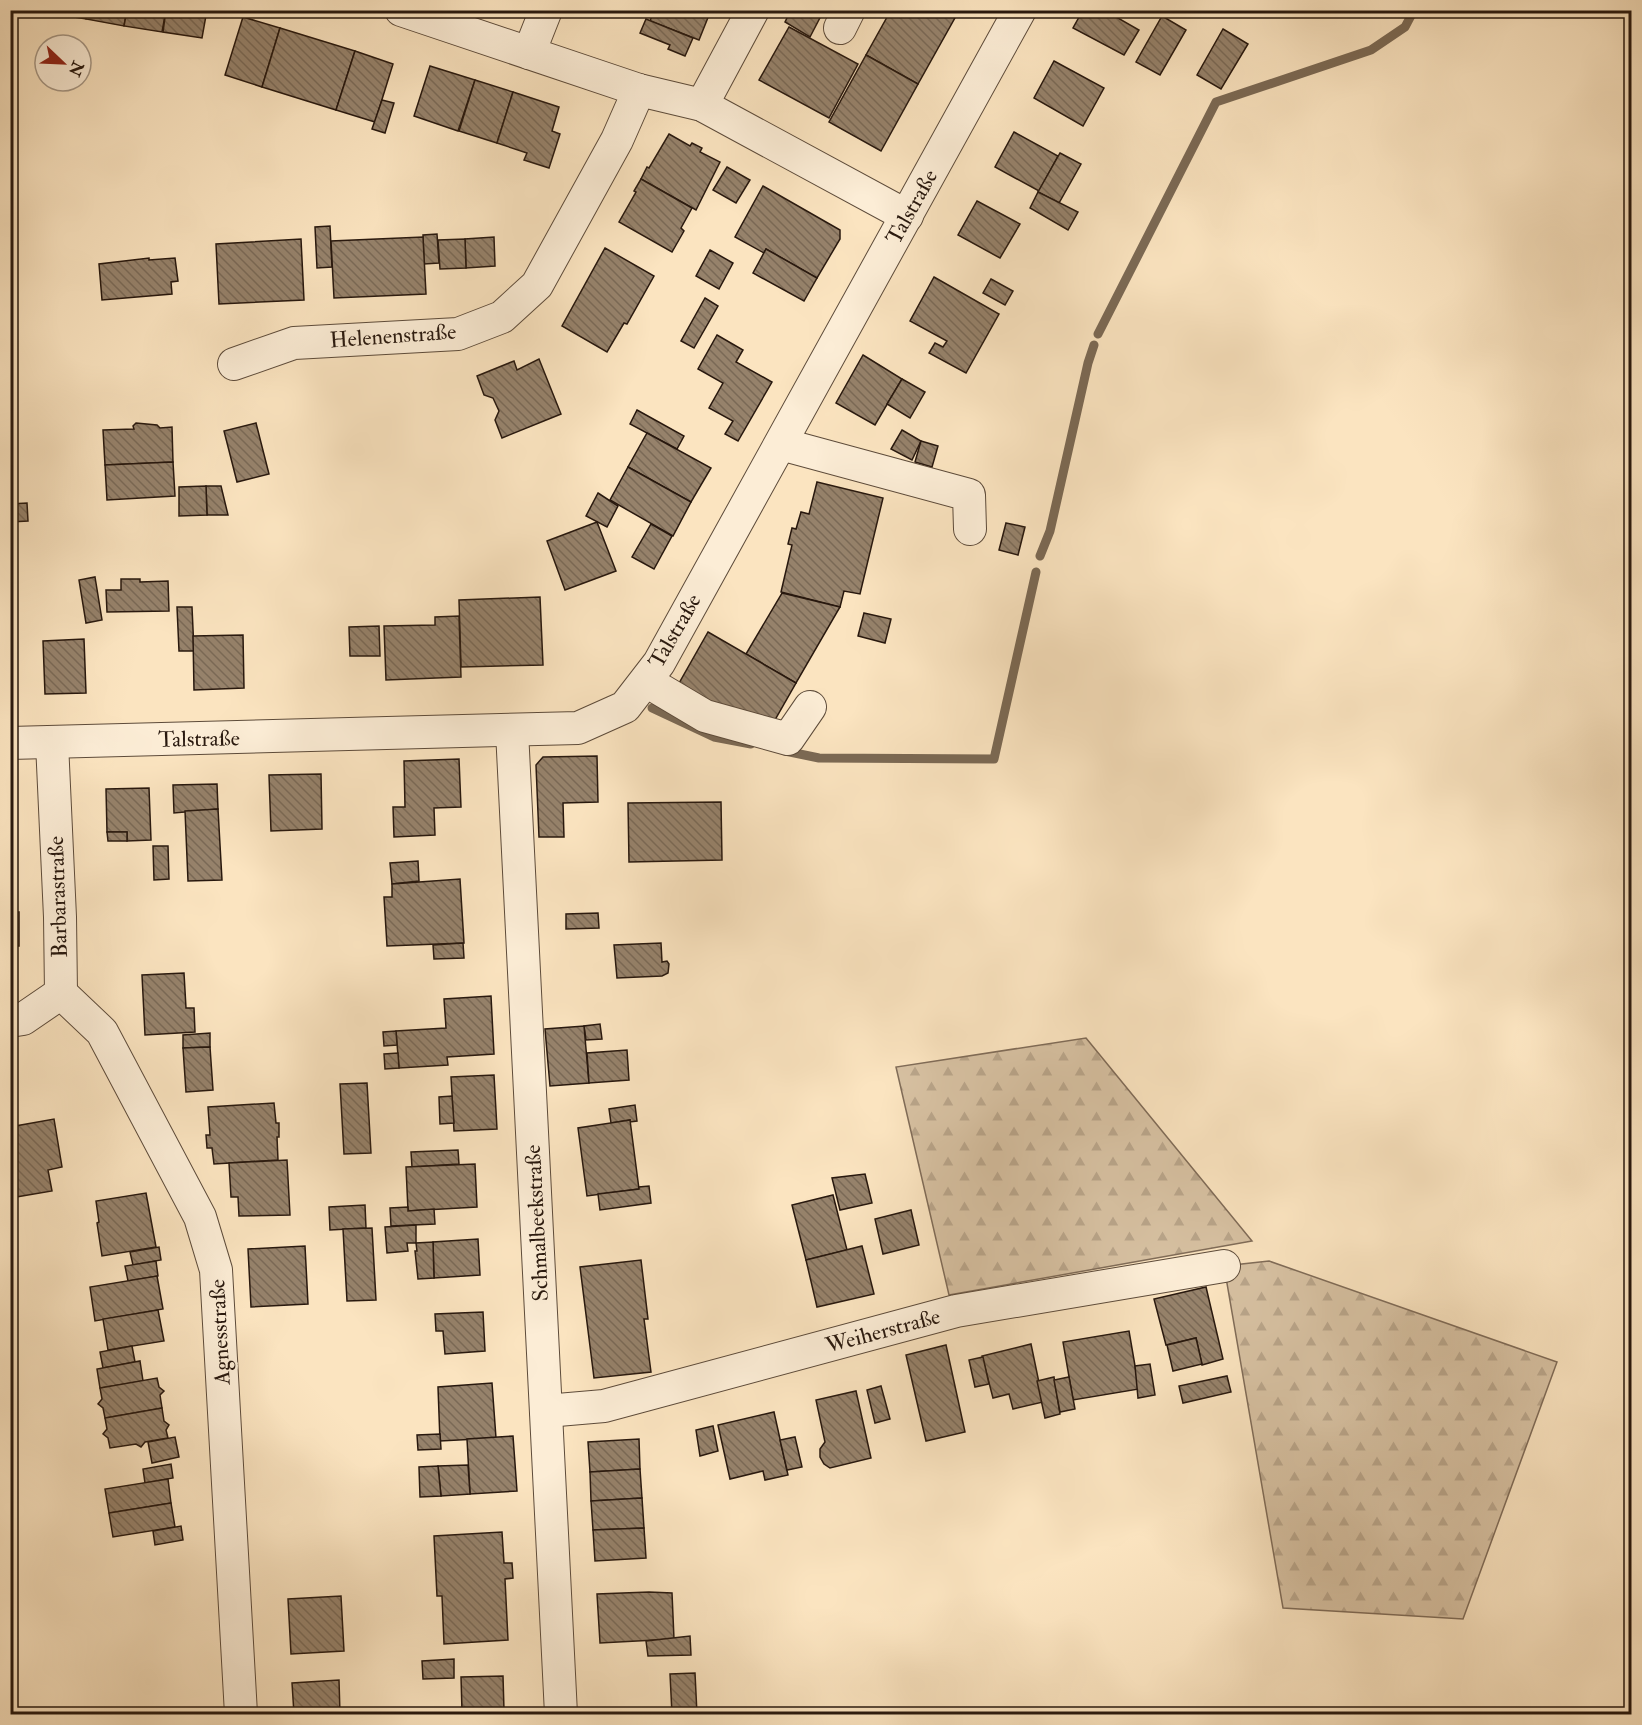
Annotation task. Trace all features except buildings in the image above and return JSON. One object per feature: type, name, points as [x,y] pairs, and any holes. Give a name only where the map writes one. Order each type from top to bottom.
[{"type":"street","points":[[400,10],[639,90],[702,105],[907,216]]},
{"type":"street","points":[[529,53],[546,10]]},
{"type":"street","points":[[702,105],[753,10]]},
{"type":"street","name":"Talstraße","points":[[10,744],[578,728],[625,707],[659,663],[1020,10]]},
{"type":"street","name":"Helenenstraße","points":[[234,364],[294,343],[458,334],[502,317],[537,285],[617,140],[639,90]]},
{"type":"street","points":[[781,444],[969,495],[970,529]]},
{"type":"street","points":[[646,681],[705,716],[788,739],[810,707]]},
{"type":"street","name":"Schmalbeekstraße","points":[[512,731],[561,1714]]},
{"type":"street","name":"Barbarastraße","points":[[52,742],[61,993]]},
{"type":"street","points":[[10,1021],[23,1018],[61,993]]},
{"type":"street","name":"Agnesstraße","points":[[61,993],[102,1032],[200,1217],[216,1270],[241,1714]]},
{"type":"street","name":"Weiherstraße","points":[[546,1411],[604,1406],[956,1311],[1224,1266]]},
{"type":"green space","points":[[1086,1038],[1252,1241],[949,1295],[896,1067]]},
{"type":"green space","points":[[1269,1261],[1557,1362],[1463,1619],[1283,1608],[1224,1266]]},
{"type":"waterway","points":[[1098,334],[1216,102],[1371,50],[1405,27],[1414,10]]},
{"type":"waterway","points":[[1040,556],[1050,531],[1094,345]]},
{"type":"waterway","points":[[785,751],[819,758],[994,759],[1036,572]]},
{"type":"waterway","points":[[652,708],[714,737],[751,744]]}]
